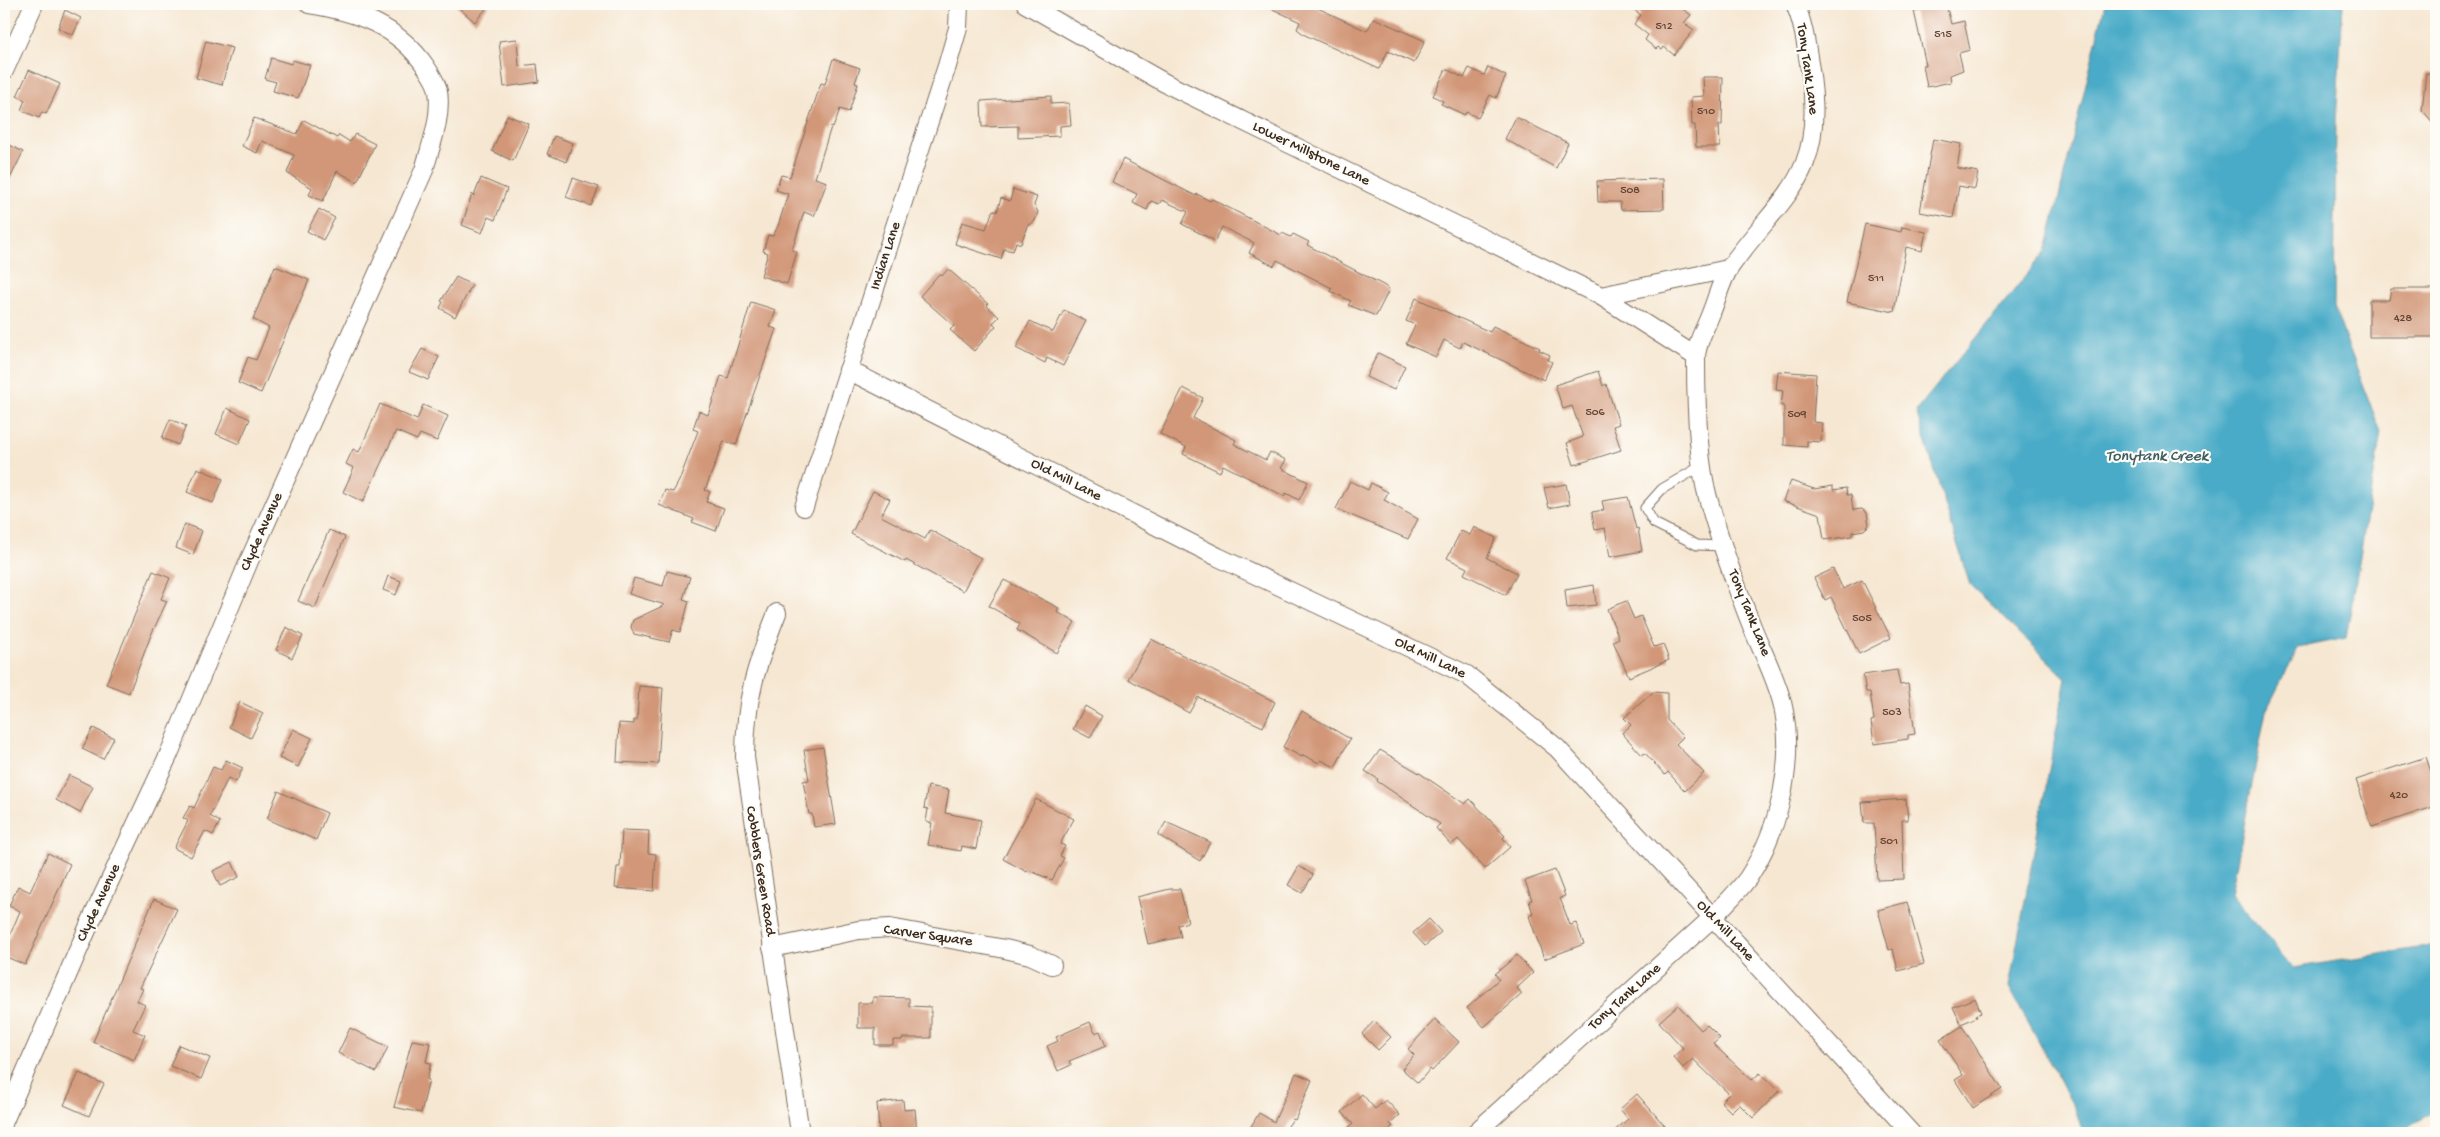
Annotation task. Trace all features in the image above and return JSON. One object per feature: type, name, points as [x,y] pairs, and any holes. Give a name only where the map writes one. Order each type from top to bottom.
[{"type":"street","points":[[4,71],[34,4]]},
{"type":"street","name":"Clyde Avenue","points":[[4,1121],[90,924],[169,754],[249,561],[424,170],[436,124],[438,90],[418,56],[403,40],[366,18],[334,8],[309,4]]},
{"type":"street","name":"Indian Lane","points":[[804,507],[947,66],[958,28],[960,4]]},
{"type":"street","name":"Lower Millstone Lane","points":[[1026,4],[1165,83],[1601,296],[1696,356]]},
{"type":"street","name":"Tony Tank Lane","points":[[1475,1133],[1712,918],[1747,879],[1761,855],[1775,822],[1783,789],[1786,752],[1782,704],[1768,660],[1754,630],[1707,494],[1703,465],[1696,356],[1728,269],[1784,201],[1802,174],[1810,150],[1815,117],[1813,90],[1806,40],[1795,4]]},
{"type":"street","points":[[1601,296],[1728,269]]},
{"type":"street","name":"Old Mill Lane","points":[[848,370],[1209,553],[1467,675],[1557,748],[1911,1133]]},
{"type":"street","name":"Cobblers Green Road","points":[[777,613],[755,670],[745,721],[744,757],[800,1133]]},
{"type":"street","name":"Carver Square","points":[[772,948],[859,930],[890,928],[1005,949],[1030,955],[1052,965]]},
{"type":"lane","points":[[1703,465],[1662,489],[1645,508],[1654,523],[1697,546],[1724,546]]},
{"type":"water","name":"Tonytank Creek","points":[[2105,4],[2343,4],[2336,122],[2334,307],[2381,433],[2346,638],[2298,648],[2266,711],[2231,894],[2293,968],[2436,945],[2436,1109],[2400,1133],[2083,1133],[2076,1111],[2009,987],[2066,678],[1970,585],[1916,411],[2046,251]]},
{"type":"building","points":[[454,4],[490,4],[475,22]]},
{"type":"building","points":[[1262,4],[1309,4],[1367,31],[1374,18],[1425,41],[1414,63],[1388,51],[1379,69],[1305,35],[1297,29],[1300,22]]},
{"type":"building","points":[[1626,4],[1676,4],[1691,15],[1684,23],[1694,30],[1674,55],[1664,47],[1662,50],[1658,47],[1656,49],[1645,40],[1648,35],[1634,24],[1641,15]]},
{"type":"building","points":[[1946,4],[1951,24],[1964,21],[1970,50],[1959,53],[1963,70],[1950,75],[1951,82],[1927,87],[1923,65],[1926,65],[1914,11]]},
{"type":"building","points":[[65,10],[81,18],[73,35],[58,28]]},
{"type":"building","points":[[517,39],[519,66],[537,64],[539,82],[504,87],[499,41]]},
{"type":"building","points":[[206,41],[232,48],[222,85],[196,78]]},
{"type":"building","points":[[271,58],[291,64],[292,60],[310,65],[298,98],[273,91],[276,82],[265,79]]},
{"type":"building","points":[[833,59],[860,68],[855,83],[858,84],[849,112],[840,109],[833,128],[831,127],[815,178],[827,182],[814,216],[804,212],[792,250],[797,252],[787,284],[761,276],[768,253],[763,251],[768,235],[773,236],[778,226],[788,194],[776,190],[781,175],[790,177],[821,83],[825,84]]},
{"type":"building","points":[[1488,67],[1506,76],[1496,98],[1490,95],[1478,118],[1466,112],[1465,115],[1441,104],[1443,101],[1433,96],[1446,69],[1464,78],[1469,68],[1484,75]]},
{"type":"building","points":[[29,70],[60,84],[46,114],[42,112],[39,118],[21,110],[25,100],[17,96]]},
{"type":"building","points":[[2426,73],[2436,74],[2436,126],[2422,110]]},
{"type":"building","points":[[1703,77],[1723,77],[1722,125],[1719,125],[1720,147],[1696,147],[1695,125],[1692,125],[1691,97],[1704,96]]},
{"type":"building","points":[[1051,96],[1051,104],[1069,103],[1071,125],[1060,126],[1060,136],[1018,138],[1018,126],[982,127],[981,101]]},
{"type":"building","points":[[507,115],[529,124],[513,161],[492,151]]},
{"type":"building","points":[[1516,117],[1568,143],[1556,168],[1505,139]]},
{"type":"building","points":[[254,118],[297,134],[304,120],[337,138],[339,135],[350,142],[355,134],[375,144],[357,182],[337,171],[323,201],[309,195],[312,188],[287,173],[294,155],[262,141],[257,153],[242,146]]},
{"type":"building","points":[[554,136],[573,143],[566,162],[547,154]]},
{"type":"building","points":[[1933,139],[1961,144],[1957,168],[1978,172],[1975,189],[1959,186],[1953,218],[1920,212]]},
{"type":"building","points":[[4,142],[23,152],[4,191]]},
{"type":"building","points":[[1123,159],[1196,196],[1197,194],[1210,201],[1212,199],[1281,235],[1282,233],[1291,237],[1293,234],[1309,242],[1307,245],[1385,286],[1389,290],[1376,316],[1348,305],[1351,301],[1330,291],[1332,288],[1277,260],[1274,266],[1249,253],[1254,243],[1222,227],[1215,241],[1182,224],[1188,212],[1162,200],[1159,204],[1151,201],[1147,210],[1133,203],[1137,194],[1112,182]]},
{"type":"building","points":[[481,178],[507,189],[495,220],[488,217],[482,233],[462,225],[472,194],[474,196]]},
{"type":"building","points":[[573,178],[599,187],[591,206],[566,197]]},
{"type":"building","points":[[1663,179],[1664,209],[1621,210],[1620,202],[1598,202],[1597,181]]},
{"type":"building","points":[[1013,189],[1037,197],[1034,205],[1038,212],[1035,221],[1027,226],[1021,244],[1016,242],[1013,251],[1004,249],[1001,259],[955,244],[962,222],[986,229],[993,210],[997,212],[1001,198],[1010,201]]},
{"type":"building","points":[[319,209],[335,218],[323,240],[307,231]]},
{"type":"building","points":[[1865,224],[1901,232],[1902,227],[1926,232],[1922,251],[1906,247],[1894,312],[1847,302]]},
{"type":"building","points":[[275,266],[309,280],[261,393],[238,383],[248,357],[256,360],[269,328],[253,319]]},
{"type":"building","points":[[948,269],[988,304],[987,306],[999,317],[993,323],[996,326],[974,351],[950,330],[954,326],[920,296],[939,274],[942,276]]},
{"type":"building","points":[[456,277],[472,285],[455,317],[440,308],[443,302],[441,301]]},
{"type":"building","points":[[2391,289],[2434,289],[2436,337],[2369,337],[2369,300],[2389,300]]},
{"type":"building","points":[[1416,298],[1490,332],[1493,326],[1540,348],[1539,350],[1550,355],[1548,360],[1552,362],[1544,380],[1463,342],[1460,348],[1444,340],[1436,357],[1406,344],[1415,325],[1406,321]]},
{"type":"building","points":[[751,302],[776,310],[770,327],[776,329],[736,445],[724,441],[705,490],[710,492],[706,502],[724,508],[716,531],[692,522],[694,519],[659,505],[665,490],[673,492],[679,481],[698,431],[693,429],[699,411],[708,415],[721,376],[728,378]]},
{"type":"building","points":[[1064,310],[1086,321],[1063,366],[1047,358],[1045,363],[1016,348],[1030,321],[1053,332]]},
{"type":"building","points":[[422,349],[439,357],[428,380],[409,372]]},
{"type":"building","points":[[1378,353],[1405,366],[1394,390],[1366,377]]},
{"type":"building","points":[[1598,371],[1603,386],[1606,384],[1619,424],[1613,426],[1621,450],[1574,465],[1567,443],[1583,437],[1572,406],[1563,409],[1555,385]]},
{"type":"building","points":[[1778,371],[1816,374],[1813,422],[1822,423],[1821,442],[1807,441],[1807,447],[1784,445],[1784,406],[1781,406],[1783,391],[1776,390]]},
{"type":"building","points":[[1183,388],[1203,398],[1193,418],[1236,440],[1234,444],[1266,460],[1270,452],[1286,460],[1281,468],[1308,482],[1299,500],[1286,493],[1284,496],[1223,465],[1220,472],[1183,454],[1186,447],[1160,434]]},
{"type":"building","points":[[380,404],[417,420],[423,405],[448,416],[437,441],[420,434],[417,440],[396,431],[363,502],[343,492],[354,468],[346,464],[353,449],[359,452]]},
{"type":"building","points":[[227,408],[250,419],[239,444],[216,434]]},
{"type":"building","points":[[170,419],[186,426],[178,445],[162,438]]},
{"type":"building","points":[[197,468],[223,479],[213,503],[187,492]]},
{"type":"building","points":[[1350,481],[1368,490],[1371,483],[1388,492],[1384,500],[1418,519],[1408,539],[1336,509]]},
{"type":"building","points":[[1791,481],[1814,489],[1833,486],[1833,490],[1846,488],[1847,495],[1851,495],[1853,510],[1862,509],[1867,513],[1869,525],[1864,530],[1852,532],[1852,536],[1824,540],[1820,514],[1783,501]]},
{"type":"building","points":[[1566,484],[1570,504],[1549,508],[1544,488]]},
{"type":"building","points":[[873,491],[890,499],[881,516],[925,539],[930,530],[981,558],[963,591],[906,560],[905,562],[851,534]]},
{"type":"building","points":[[1628,497],[1636,529],[1638,528],[1642,551],[1610,557],[1605,528],[1595,530],[1592,512],[1604,510],[1602,501]]},
{"type":"building","points":[[185,524],[202,531],[193,555],[176,548]]},
{"type":"building","points":[[1474,527],[1496,538],[1487,558],[1517,573],[1506,595],[1464,574],[1467,568],[1447,558],[1461,531],[1470,535]]},
{"type":"building","points":[[329,530],[345,537],[315,608],[298,601]]},
{"type":"building","points":[[1833,569],[1843,589],[1862,580],[1891,638],[1859,654],[1831,597],[1825,600],[1814,578]]},
{"type":"building","points":[[153,571],[170,578],[161,599],[167,601],[151,635],[129,693],[106,684]]},
{"type":"building","points":[[667,571],[690,577],[683,599],[689,601],[680,632],[673,630],[669,642],[634,634],[631,627],[633,620],[665,605],[629,594],[634,578],[663,586]]},
{"type":"building","points":[[388,576],[401,581],[396,595],[383,590]]},
{"type":"building","points":[[1004,580],[1059,608],[1057,612],[1075,622],[1057,653],[1017,630],[1020,624],[989,606]]},
{"type":"building","points":[[1594,585],[1596,605],[1567,608],[1565,590]]},
{"type":"building","points":[[1626,601],[1634,619],[1641,616],[1654,647],[1663,644],[1669,660],[1629,677],[1613,641],[1619,638],[1607,609]]},
{"type":"building","points":[[286,627],[303,636],[292,658],[276,650]]},
{"type":"building","points":[[1151,639],[1275,702],[1263,727],[1198,697],[1189,713],[1128,679]]},
{"type":"building","points":[[1897,670],[1900,685],[1908,684],[1915,734],[1908,735],[1908,739],[1874,744],[1871,721],[1874,720],[1870,692],[1866,692],[1863,675]]},
{"type":"building","points":[[639,686],[663,688],[658,764],[617,762],[619,723],[634,724],[634,720],[637,720]]},
{"type":"building","points":[[1653,692],[1667,693],[1667,720],[1683,737],[1676,744],[1704,773],[1685,791],[1668,772],[1665,775],[1645,753],[1642,755],[1622,733],[1631,725],[1624,718]]},
{"type":"building","points":[[240,702],[263,713],[251,738],[229,727]]},
{"type":"building","points":[[1085,706],[1102,716],[1090,738],[1073,729]]},
{"type":"building","points":[[1302,711],[1350,739],[1335,767],[1321,760],[1319,763],[1303,755],[1302,757],[1283,747]]},
{"type":"building","points":[[93,728],[114,738],[103,759],[82,749]]},
{"type":"building","points":[[293,729],[312,738],[298,767],[279,758]]},
{"type":"building","points":[[823,747],[836,824],[814,827],[812,814],[809,814],[803,781],[809,780],[804,750]]},
{"type":"building","points":[[1380,750],[1421,774],[1465,804],[1470,799],[1505,836],[1503,838],[1510,847],[1485,869],[1458,839],[1451,845],[1436,828],[1440,824],[1365,771]]},
{"type":"building","points":[[2426,757],[2436,787],[2436,806],[2372,827],[2356,780]]},
{"type":"building","points":[[226,760],[243,768],[236,782],[228,778],[210,816],[220,822],[213,835],[205,831],[191,857],[174,848],[188,821],[183,818],[190,806],[194,808],[213,767],[221,770]]},
{"type":"building","points":[[69,775],[93,787],[80,813],[56,800]]},
{"type":"building","points":[[928,786],[949,790],[945,813],[981,820],[976,849],[962,846],[961,851],[928,845],[932,823],[926,822],[928,809],[924,808]]},
{"type":"building","points":[[278,791],[327,813],[316,840],[267,819]]},
{"type":"building","points":[[1036,799],[1074,819],[1060,844],[1065,846],[1060,856],[1064,858],[1052,880],[1028,870],[1027,872],[1003,859]]},
{"type":"building","points":[[1906,799],[1908,820],[1902,820],[1904,879],[1877,880],[1874,823],[1864,823],[1862,802]]},
{"type":"building","points":[[1166,822],[1210,842],[1200,861],[1158,835]]},
{"type":"building","points":[[622,830],[649,831],[648,853],[656,854],[654,891],[615,888],[617,867],[620,867]]},
{"type":"building","points":[[48,853],[70,864],[25,965],[4,956],[4,950],[20,911],[9,906],[18,886],[30,892]]},
{"type":"building","points":[[232,862],[239,877],[220,886],[213,871]]},
{"type":"building","points":[[1299,866],[1313,875],[1302,893],[1288,885]]},
{"type":"building","points":[[1555,870],[1565,896],[1560,898],[1570,925],[1576,923],[1584,944],[1544,959],[1529,916],[1533,914],[1529,901],[1532,900],[1525,881]]},
{"type":"building","points":[[1170,889],[1180,889],[1188,922],[1178,925],[1181,937],[1148,944],[1137,897]]},
{"type":"building","points":[[154,899],[177,909],[140,988],[143,989],[137,1001],[145,1005],[133,1030],[145,1035],[134,1060],[93,1042]]},
{"type":"building","points":[[1907,902],[1924,964],[1898,971],[1893,949],[1889,950],[1878,910]]},
{"type":"building","points":[[1429,919],[1441,932],[1425,946],[1413,933]]},
{"type":"building","points":[[1517,955],[1533,973],[1517,988],[1522,994],[1484,1027],[1467,1008],[1499,979],[1495,974]]},
{"type":"building","points":[[873,997],[909,998],[909,1006],[931,1007],[931,1038],[902,1038],[902,1040],[893,1040],[893,1045],[875,1045],[875,1028],[858,1028],[858,1003],[873,1003]]},
{"type":"building","points":[[1975,998],[1981,1013],[1976,1015],[1977,1017],[1961,1024],[1953,1007]]},
{"type":"building","points":[[1678,1005],[1701,1030],[1707,1025],[1720,1038],[1713,1044],[1752,1080],[1760,1073],[1779,1091],[1753,1118],[1739,1104],[1731,1112],[1721,1102],[1729,1094],[1693,1059],[1683,1068],[1673,1057],[1683,1048],[1659,1022]]},
{"type":"building","points":[[1435,1019],[1459,1042],[1418,1083],[1402,1069],[1414,1055],[1408,1049]]},
{"type":"building","points":[[1374,1021],[1391,1037],[1378,1050],[1362,1034]]},
{"type":"building","points":[[1090,1022],[1095,1033],[1100,1031],[1106,1046],[1069,1061],[1071,1065],[1058,1071],[1047,1046],[1058,1041],[1056,1037]]},
{"type":"building","points":[[1962,1026],[2002,1089],[1973,1108],[1955,1080],[1963,1075],[1940,1040]]},
{"type":"building","points":[[350,1028],[388,1047],[376,1072],[338,1053]]},
{"type":"building","points":[[412,1040],[430,1043],[426,1062],[431,1063],[427,1079],[429,1080],[421,1113],[394,1107]]},
{"type":"building","points":[[179,1045],[210,1058],[201,1079],[170,1066]]},
{"type":"building","points":[[79,1073],[104,1084],[89,1116],[64,1105]]},
{"type":"building","points":[[1296,1073],[1312,1080],[1295,1120],[1293,1119],[1286,1129],[1293,1133],[1247,1133],[1259,1113],[1274,1122]]},
{"type":"building","points":[[1362,1094],[1375,1109],[1386,1100],[1400,1115],[1390,1124],[1393,1126],[1385,1133],[1342,1133],[1353,1124],[1342,1112]]},
{"type":"building","points":[[1637,1094],[1671,1133],[1612,1133],[1628,1119],[1620,1109]]},
{"type":"building","points":[[903,1100],[904,1110],[915,1109],[917,1133],[879,1132],[877,1103]]}]
